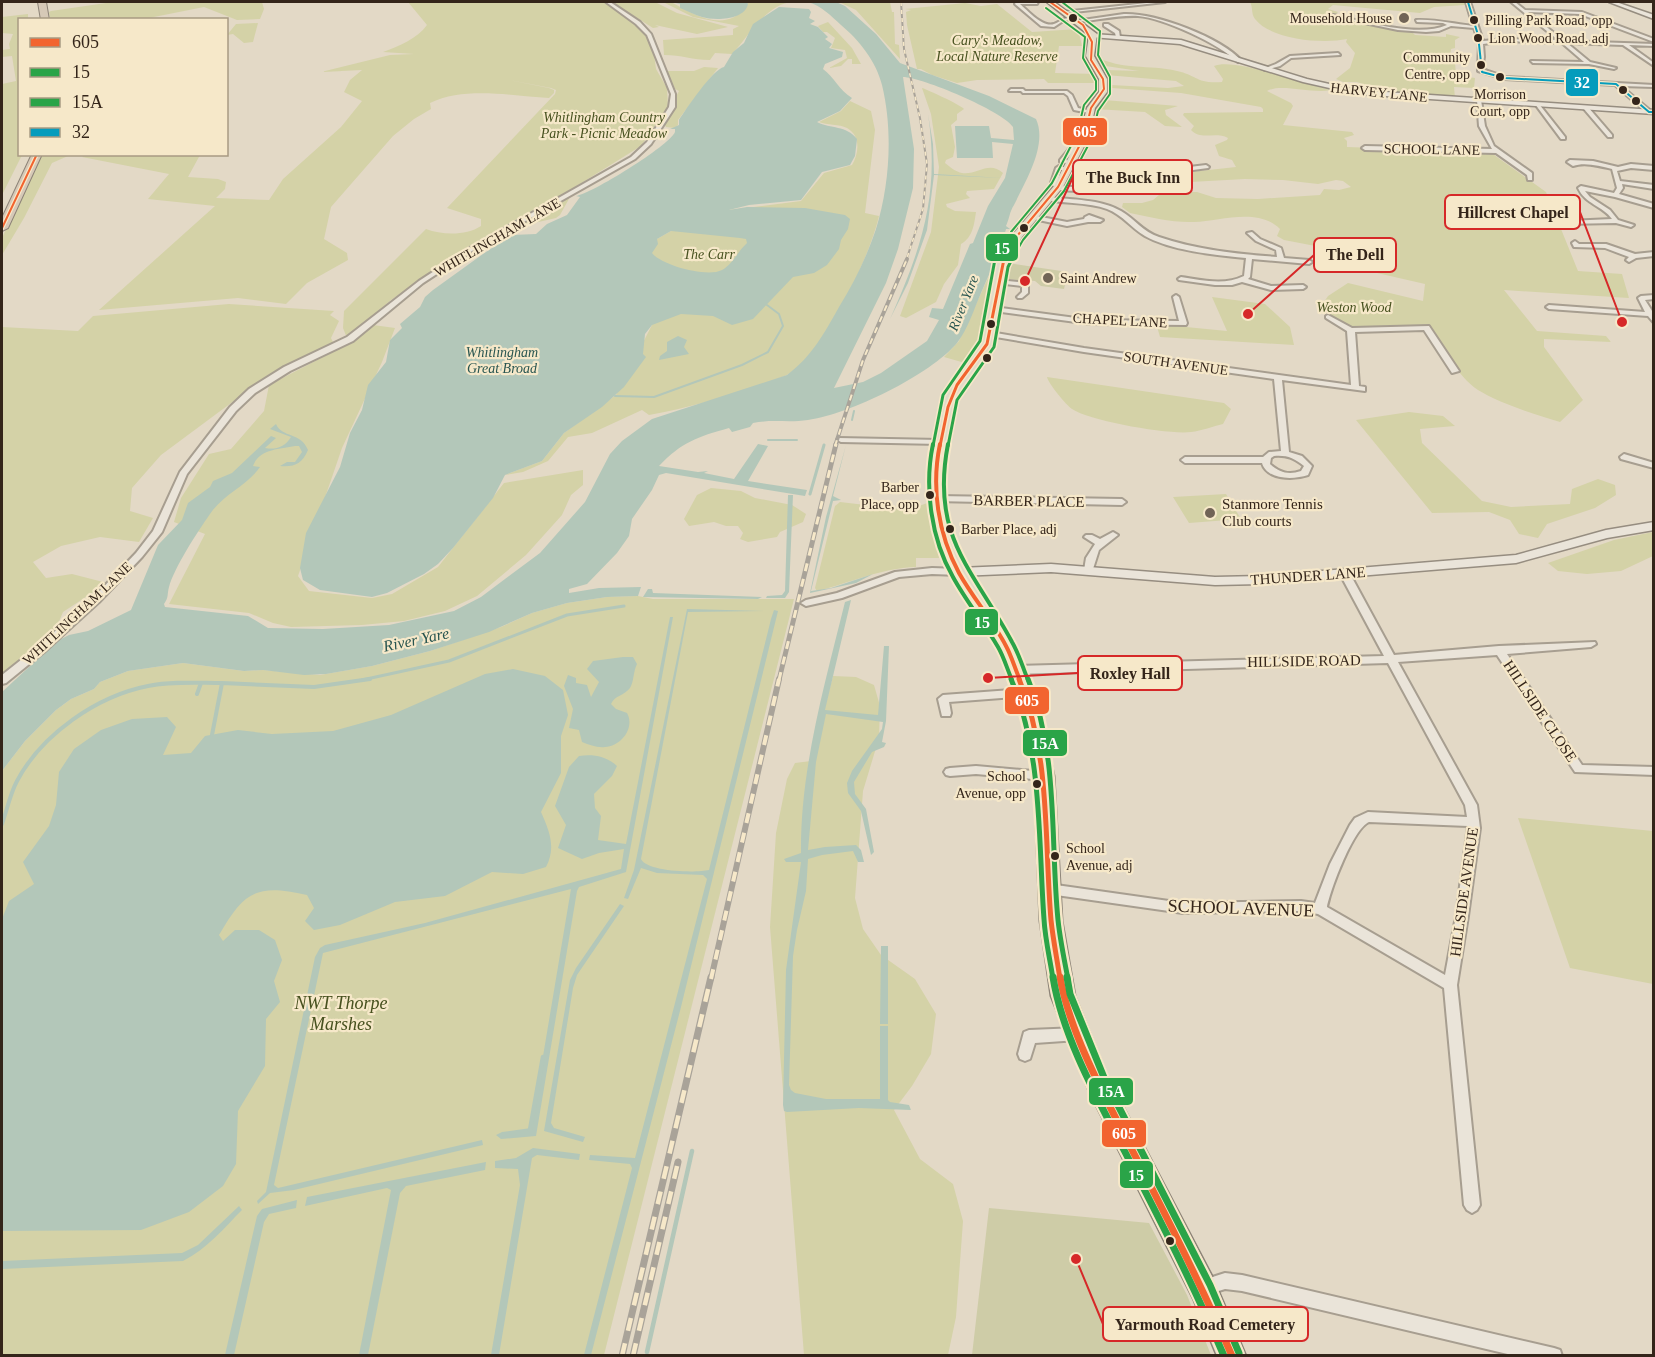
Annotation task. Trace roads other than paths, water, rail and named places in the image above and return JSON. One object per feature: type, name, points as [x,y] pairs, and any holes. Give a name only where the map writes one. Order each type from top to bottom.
[{"type":"highway","points":[[35,2],[37,18]]},
{"type":"highway","points":[[45,2],[46,18]]},
{"type":"highway","points":[[2,208],[26,156]]},
{"type":"highway","points":[[2,228],[36,156]]},
{"type":"main road","points":[[1050,2],[1079,22],[1090,36],[1091,60],[1104,86],[1101,96],[1089,111],[1082,142],[1070,166],[1049,199],[1031,217],[1001,264],[990,334],[983,352],[951,394],[936,464],[937,499],[944,537],[959,572],[996,627],[1025,693],[1035,730],[1044,776],[1049,889],[1054,946],[1063,996],[1116,1121],[1203,1288],[1232,1356]]},
{"type":"street","name":"WHITLINGHAM LANE","points":[[2,680],[96,600],[134,561],[157,532],[183,474],[233,409],[252,392],[295,365],[350,339],[421,282],[470,250],[633,158],[643,150],[672,107],[672,89],[661,70],[656,49],[649,35],[638,23],[608,2]]},
{"type":"street","points":[[1010,3],[1036,2]]},
{"type":"street","points":[[1080,9],[1082,2]]},
{"type":"street","points":[[1065,12],[1164,2]]},
{"type":"street","points":[[1468,2],[1481,43],[1480,70],[1505,78],[1653,86]]},
{"type":"street","points":[[1513,2],[1590,63]]},
{"type":"street","points":[[1614,2],[1651,15]]},
{"type":"street","points":[[1016,3],[1030,16]]},
{"type":"street","points":[[1525,11],[1581,13],[1588,11]]},
{"type":"street","points":[[1581,13],[1653,43]]},
{"type":"street","points":[[1022,16],[1038,19],[1043,25],[1053,28],[1059,19],[1079,22],[1127,15],[1149,16],[1188,31],[1235,58]]},
{"type":"street","points":[[1338,15],[1398,28],[1432,31],[1450,25]]},
{"type":"street","points":[[1553,18],[1560,19]]},
{"type":"street","points":[[1417,21],[1444,22],[1477,29],[1491,35],[1540,41],[1653,43]]},
{"type":"street","points":[[1106,26],[1117,32],[1113,37]]},
{"type":"street","name":"HARVEY LANE","points":[[1090,36],[1159,39],[1189,44],[1265,69],[1347,91],[1651,112]]},
{"type":"street","points":[[1481,43],[1506,40],[1540,41]]},
{"type":"street","points":[[1624,44],[1653,65]]},
{"type":"street","points":[[1265,69],[1278,65],[1290,57],[1334,54]]},
{"type":"street","points":[[1533,62],[1590,63],[1614,68]]},
{"type":"street","points":[[1616,84],[1651,112]]},
{"type":"street","points":[[1011,90],[1065,92],[1070,94],[1076,109],[1089,111]]},
{"type":"street","points":[[1477,100],[1477,125],[1481,137]]},
{"type":"street","points":[[1477,100],[1483,130],[1496,151],[1530,174],[1530,179]]},
{"type":"street","points":[[1537,105],[1563,138]]},
{"type":"street","points":[[1586,108],[1611,136]]},
{"type":"street","name":"SCHOOL LANE","points":[[1366,148],[1496,151]]},
{"type":"street","points":[[1569,162],[1593,163],[1617,169],[1631,166],[1653,168]]},
{"type":"street","points":[[1082,189],[1148,174],[1206,167]]},
{"type":"street","points":[[1616,195],[1620,188],[1613,172],[1617,169]]},
{"type":"street","points":[[1618,182],[1652,188]]},
{"type":"street","points":[[1057,187],[1117,191]]},
{"type":"street","points":[[1570,187],[1616,195],[1653,206]]},
{"type":"street","points":[[1581,188],[1587,200],[1612,213],[1616,220]]},
{"type":"street","points":[[1049,199],[1113,209],[1126,217],[1141,232],[1161,240],[1200,250],[1281,259],[1295,263],[1309,262]]},
{"type":"street","points":[[1031,217],[1067,224],[1088,220]]},
{"type":"street","points":[[1566,222],[1616,220],[1631,225]]},
{"type":"street","points":[[1250,233],[1258,240],[1280,249],[1281,259]]},
{"type":"street","points":[[1576,246],[1606,246],[1631,258],[1653,254]]},
{"type":"street","points":[[1243,280],[1250,272],[1249,256]]},
{"type":"street","points":[[1181,279],[1223,283],[1243,280],[1271,288],[1304,287]]},
{"type":"street","points":[[998,282],[1029,284],[1025,293],[1020,297]]},
{"type":"street","name":"CHAPEL LANE","points":[[994,309],[1091,322],[1183,323],[1176,297]]},
{"type":"street","points":[[1652,318],[1641,298],[1653,297]]},
{"type":"street","points":[[1550,307],[1652,318]]},
{"type":"street","points":[[1328,317],[1351,330],[1426,328],[1455,371]]},
{"type":"street","name":"SOUTH AVENUE","points":[[990,334],[1084,350],[1358,388],[1351,330]]},
{"type":"street","points":[[1278,377],[1286,453]]},
{"type":"street","points":[[841,440],[940,442]]},
{"type":"street","points":[[1185,459],[1198,463],[1265,460],[1272,454],[1286,453],[1305,461],[1308,466],[1305,473],[1292,476],[1276,473],[1266,465],[1265,460]]},
{"type":"street","points":[[1630,458],[1653,466]]},
{"type":"street","name":"BARBER PLACE","points":[[937,499],[1122,502]]},
{"type":"street","name":"THUNDER LANE","points":[[959,572],[1030,568],[1089,570],[1215,581],[1261,580],[1516,559],[1606,534],[1653,526]]},
{"type":"street","points":[[1089,570],[1092,552],[1100,543],[1113,535]]},
{"type":"street","points":[[1089,537],[1100,543]]},
{"type":"street","points":[[806,603],[839,596],[898,574],[932,571],[959,572]]},
{"type":"street","name":"HILLSIDE AVENUE","points":[[1345,574],[1470,805],[1474,822],[1464,906],[1450,985],[1472,1204]]},
{"type":"street","name":"HILLSIDE ROAD","points":[[1016,670],[1391,659],[1591,644]]},
{"type":"street","name":"HILLSIDE CLOSE","points":[[1499,650],[1578,769],[1653,771]]},
{"type":"street","points":[[946,713],[942,695],[1025,693]]},
{"type":"street","points":[[950,772],[976,770],[1044,776]]},
{"type":"street","points":[[1320,909],[1336,867],[1359,821],[1368,817],[1474,822]]},
{"type":"street","name":"SCHOOL AVENUE","points":[[1049,889],[1183,908],[1301,906],[1320,909],[1450,985]]},
{"type":"street","points":[[1025,1054],[1025,1035],[1078,1035]]},
{"type":"street","points":[[1203,1288],[1225,1281],[1242,1283],[1554,1356]]},
{"type":"water","points":[[671,2],[747,2],[748,4],[746,9],[736,16],[714,19],[697,15],[680,8],[680,4]]},
{"type":"water","name":"River Yare","points":[[808,2],[836,2],[845,6],[876,34],[900,63],[989,96],[1036,119],[1039,140],[1034,163],[1010,213],[1006,226],[1010,229],[1006,229],[995,262],[964,332],[945,355],[909,380],[845,410],[808,420],[760,422],[732,432],[729,428],[718,431],[683,446],[659,466],[698,472],[708,471],[704,473],[734,479],[758,444],[768,446],[748,481],[807,490],[805,496],[666,473],[659,475],[652,490],[632,519],[629,536],[617,553],[587,584],[569,589],[569,593],[599,588],[641,587],[638,596],[607,597],[567,603],[532,613],[489,632],[430,651],[372,666],[326,674],[304,675],[263,670],[244,671],[183,663],[128,671],[100,682],[94,689],[71,699],[56,710],[25,741],[2,771],[2,692],[57,641],[69,635],[88,631],[131,610],[158,545],[182,520],[188,503],[210,487],[213,481],[232,473],[271,436],[276,438],[265,448],[273,449],[286,443],[291,437],[270,429],[276,424],[305,444],[308,450],[306,455],[297,464],[280,466],[287,462],[295,462],[302,452],[299,446],[295,446],[265,453],[256,460],[253,466],[260,467],[255,474],[215,507],[193,540],[172,579],[165,607],[248,616],[268,628],[323,629],[389,625],[454,611],[481,597],[540,553],[585,502],[610,454],[622,441],[652,419],[787,375],[796,367],[811,352],[822,336],[864,259],[881,212],[887,176],[889,138],[882,85],[876,68],[854,37],[826,12]],"holes":[[[903,77],[912,78],[979,104],[1006,120],[1013,127],[1014,140],[991,138],[989,126],[955,126],[957,158],[993,158],[992,142],[1013,144],[1005,178],[988,206],[973,243],[970,244],[943,309],[932,308],[929,317],[939,320],[927,341],[881,373],[863,382],[834,388],[886,283],[898,249],[913,188],[914,149]]]},
{"type":"water","name":"Whitlingham Great Broad","points":[[779,7],[809,9],[811,12],[809,18],[815,21],[810,24],[818,27],[828,37],[825,39],[832,44],[829,48],[843,52],[842,57],[825,64],[823,69],[852,98],[840,111],[817,122],[848,131],[857,139],[855,156],[850,165],[822,172],[801,200],[749,205],[729,210],[747,207],[805,208],[845,215],[850,219],[848,229],[841,240],[839,249],[827,265],[814,273],[793,277],[753,319],[732,325],[713,316],[681,314],[652,325],[645,334],[643,354],[646,357],[624,387],[602,407],[564,433],[542,461],[505,475],[493,498],[453,548],[438,564],[424,574],[387,593],[372,597],[320,590],[303,580],[300,568],[306,533],[340,467],[350,433],[362,410],[368,385],[386,362],[390,340],[402,328],[400,324],[420,307],[425,297],[433,290],[483,254],[512,235],[536,234],[547,224],[567,215],[580,197],[576,196],[597,187],[629,168],[670,139],[675,129],[670,129],[679,125],[679,120],[700,90],[719,69],[724,67],[733,52],[744,43],[753,24]],"holes":[[[671,231],[746,239],[747,243],[722,270],[696,271],[674,266],[652,253],[658,244],[657,239]]]},
{"type":"water","points":[[928,114],[933,144],[934,174],[1003,178],[934,175],[927,230],[908,283],[890,319],[911,268],[926,219],[932,170]]},
{"type":"water","points":[[678,336],[687,340],[684,347],[689,354],[659,360],[660,356],[667,351],[667,342]]},
{"type":"water","points":[[846,445],[833,496],[841,500],[833,501],[811,591],[831,588],[873,574],[856,583],[810,593],[826,517]]},
{"type":"water","points":[[788,495],[793,495],[789,592],[785,598],[766,598],[782,595],[785,591]]},
{"type":"water","points":[[648,589],[652,589],[653,593],[762,597],[758,599],[643,597]]},
{"type":"water","points":[[851,600],[825,710],[878,715],[884,646],[889,646],[886,721],[882,742],[886,743],[884,747],[872,752],[854,782],[855,794],[866,809],[874,852],[871,855],[861,811],[848,793],[847,783],[852,771],[882,729],[883,722],[826,714],[816,762],[808,850],[856,845],[861,850],[864,862],[858,862],[853,851],[808,859],[806,891],[793,956],[789,1085],[795,1093],[826,1099],[880,1099],[880,1026],[888,1026],[888,1100],[909,1105],[911,1110],[859,1108],[787,1112],[784,1111],[783,1105],[786,970],[801,862],[786,862],[784,859],[801,853],[805,790],[815,726],[845,602]]},
{"type":"water","points":[[687,609],[764,611],[688,612],[641,859],[652,867],[683,871],[709,870],[771,619],[774,610],[778,611],[681,1007],[591,1355],[584,1355],[632,1168],[630,1164],[589,1160],[590,1155],[635,1158],[707,879],[703,875],[657,873],[641,868],[628,899],[624,898],[634,870]]},
{"type":"water","points":[[670,617],[673,617],[626,872],[579,887],[577,891],[536,1136],[501,1139],[496,1135],[531,1128],[571,889],[323,953],[274,1185],[278,1188],[482,1140],[483,1145],[294,1190],[270,1193],[258,1204],[257,1201],[266,1192],[315,957],[320,948],[425,923],[621,869],[624,849],[599,853],[582,859],[558,848],[566,825],[555,806],[569,767],[579,756],[589,755],[608,760],[617,766],[612,776],[594,794],[595,808],[601,816],[598,840],[626,844]]},
{"type":"water","points":[[633,657],[637,664],[630,688],[611,704],[616,709],[627,713],[628,730],[622,739],[611,746],[599,747],[582,742],[579,730],[569,728],[573,709],[564,686],[568,675],[576,678],[576,683],[587,685],[591,697],[599,682],[587,669],[593,661]]},
{"type":"water","points":[[513,669],[545,676],[563,690],[568,715],[561,736],[561,773],[541,812],[551,840],[551,853],[546,867],[523,874],[492,872],[445,896],[395,902],[340,925],[314,930],[305,921],[314,908],[307,895],[275,890],[253,894],[244,900],[219,935],[223,941],[235,930],[259,930],[275,940],[282,960],[274,981],[280,1002],[266,1019],[265,1066],[238,1111],[236,1164],[223,1186],[189,1212],[141,1230],[2,1231],[2,919],[9,901],[34,884],[23,862],[49,826],[56,805],[59,772],[74,749],[101,730],[132,719],[167,717],[176,727],[163,755],[191,753],[205,736],[238,730],[272,734],[333,731],[391,715],[485,674]]},
{"type":"water","points":[[620,904],[624,906],[577,975],[551,1123],[554,1128],[585,1137],[583,1142],[544,1131],[570,980]]},
{"type":"water","points":[[881,946],[888,946],[888,1024],[880,1024]]},
{"type":"water","points":[[533,1148],[580,1154],[579,1160],[537,1155],[532,1158],[499,1355],[491,1355],[520,1185],[518,1169],[495,1168],[495,1161],[516,1158]]},
{"type":"water","points":[[486,1162],[485,1170],[406,1186],[400,1193],[368,1355],[359,1355],[391,1190],[387,1188],[305,1206],[307,1197]]},
{"type":"water","points":[[297,1200],[296,1208],[269,1214],[264,1222],[234,1355],[225,1355],[257,1216],[262,1209]]},
{"type":"water","points":[[239,1206],[242,1210],[222,1231],[183,1261],[2,1269],[2,1261],[182,1253],[198,1245]]},
{"type":"waterway","points":[[615,396],[654,397],[742,365],[768,352],[783,326],[779,314],[767,305]]},
{"type":"waterway","points":[[852,420],[854,411]]},
{"type":"waterway","points":[[768,440],[797,440]]},
{"type":"waterway","points":[[810,494],[824,445]]},
{"type":"waterway","points":[[362,680],[449,661],[567,615],[624,606]]},
{"type":"waterway","points":[[222,683],[314,687],[370,679]]},
{"type":"waterway","points":[[2,824],[10,797],[28,764],[56,733],[73,720],[110,698],[129,691],[157,684],[201,683]]},
{"type":"waterway","points":[[197,694],[201,683]]},
{"type":"waterway","points":[[201,683],[222,683]]},
{"type":"waterway","points":[[212,735],[222,683]]},
{"type":"waterway","points":[[530,1130],[543,1057]]},
{"type":"waterway","points":[[647,1352],[692,1151]]},
{"type":"railway","points":[[901,2],[904,49],[920,118],[927,164],[923,209],[906,261]]},
{"type":"railway","points":[[835,446],[863,360],[907,259]]},
{"type":"railway","points":[[779,680],[836,444]]},
{"type":"railway","points":[[711,979],[779,679]]},
{"type":"railway","points":[[622,1356],[711,977]]},
{"type":"railway","points":[[633,1356],[678,1162]]},
{"type":"place","name":"Mousehold House","points":[[1404,18]]},
{"type":"place","name":"Pilling Park Road, opp","points":[[1474,20]]},
{"type":"place","name":"Lion Wood Road, adj","points":[[1478,38]]},
{"type":"place","name":"Community Centre, opp","points":[[1481,65]]},
{"type":"place","name":"Morrison Court, opp","points":[[1500,77]]},
{"type":"place","name":"Saint Andrew","points":[[1048,278]]},
{"type":"place","name":"The Buck Inn","points":[[1025,281]]},
{"type":"place","name":"The Dell","points":[[1248,314]]},
{"type":"place","name":"Hillcrest Chapel","points":[[1622,322]]},
{"type":"place","name":"Barber Place, opp","points":[[930,495]]},
{"type":"place","name":"Stanmore Tennis Club courts","points":[[1210,513]]},
{"type":"place","name":"Barber Place, adj","points":[[950,529]]},
{"type":"place","name":"Roxley Hall","points":[[988,678]]},
{"type":"place","name":"School Avenue, opp","points":[[1037,784]]},
{"type":"place","name":"School Avenue, adj","points":[[1055,856]]},
{"type":"place","name":"Yarmouth Road Cemetery","points":[[1076,1259]]},
{"type":"park label","name":"Cary's Meadow, Local Nature Reserve","points":[[997,48]]},
{"type":"park label","name":"Whitlingham Country Park - Picnic Meadow","points":[[604,126]]},
{"type":"park label","name":"The Carr","points":[[709,254]]},
{"type":"park label","name":"Weston Wood","points":[[1354,307]]},
{"type":"park label","name":"NWT Thorpe Marshes","points":[[341,1013]]}]
